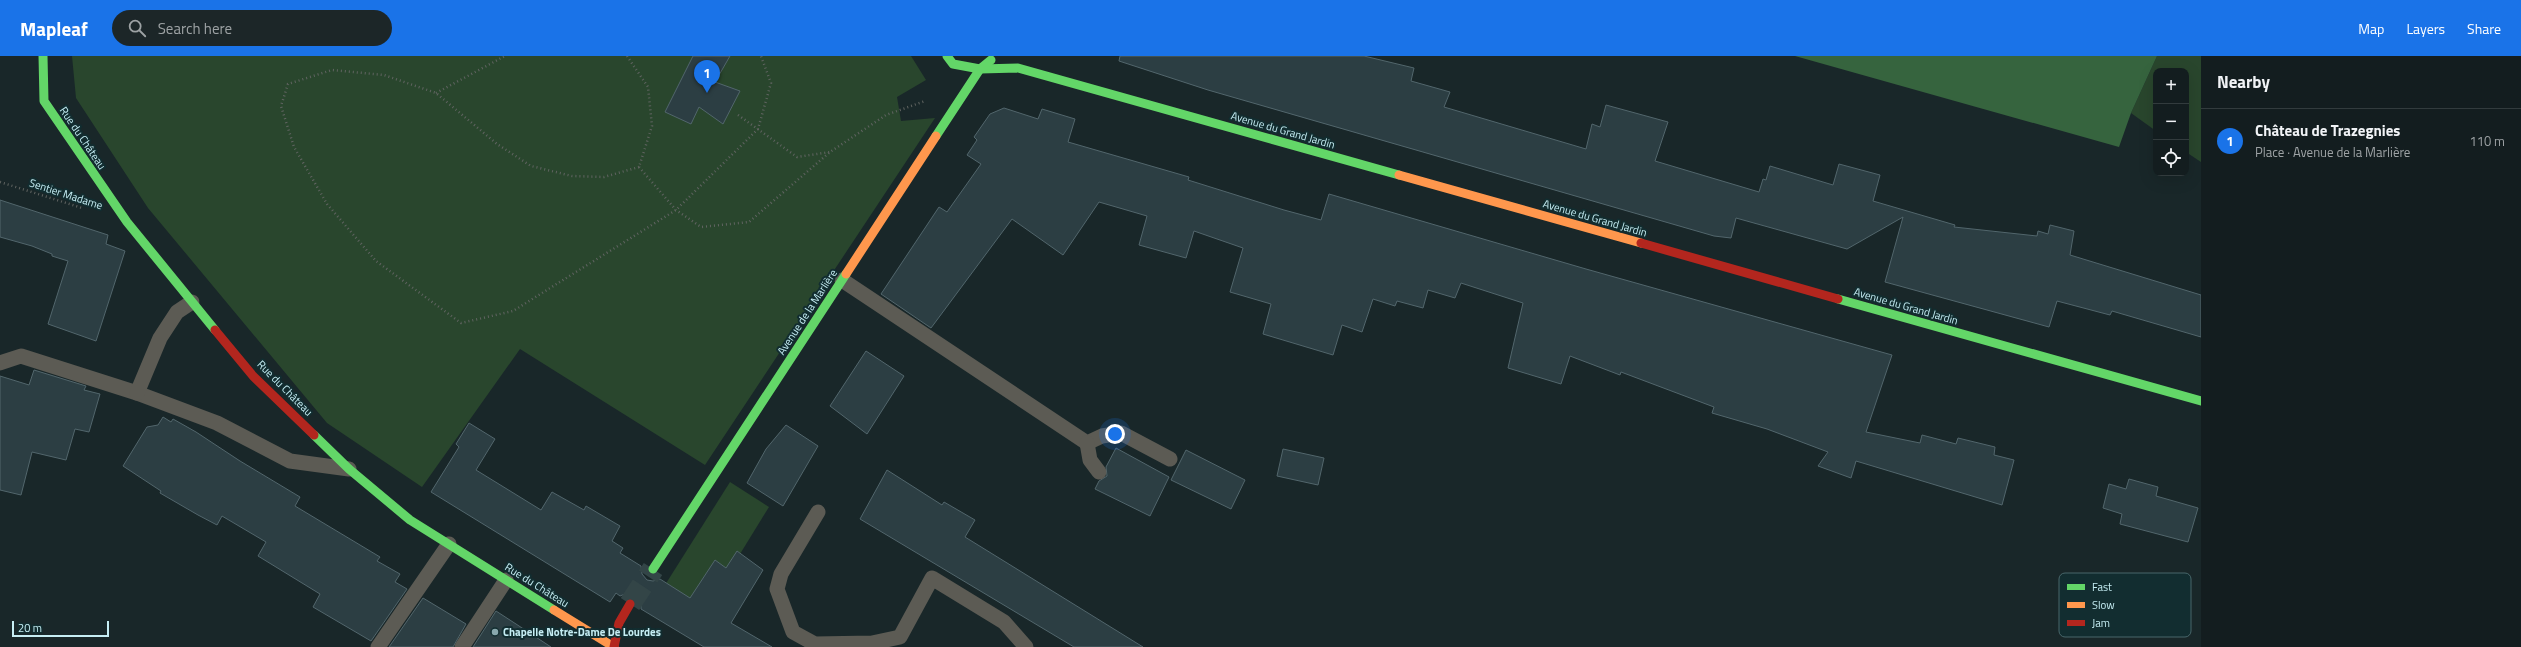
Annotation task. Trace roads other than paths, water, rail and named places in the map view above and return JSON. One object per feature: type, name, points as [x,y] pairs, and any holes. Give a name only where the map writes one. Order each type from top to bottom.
[{"type":"street","name":"Rue du Château","points":[[43,56],[44,101],[127,222],[253,376],[349,469],[410,520],[614,647]]},
{"type":"street","name":"Avenue du Grand Jardin","points":[[947,56],[953,64],[980,69],[1018,68],[2201,401]]},
{"type":"street","name":"Avenue de la Marlière","points":[[653,569],[980,69],[997,56]]},
{"type":"street","points":[[614,647],[619,623],[630,604]]},
{"type":"lane","points":[[842,280],[1087,444],[1090,460],[1099,472]]},
{"type":"lane","points":[[137,393],[160,338],[177,312],[192,302]]},
{"type":"lane","points":[[0,363],[21,356],[137,393],[217,424],[290,461],[349,469]]},
{"type":"lane","points":[[1087,444],[1102,436],[1121,433],[1170,459]]},
{"type":"lane","points":[[818,512],[781,574],[777,589],[793,632],[814,644],[872,643],[900,638],[932,578],[1004,622],[1026,647]]},
{"type":"lane","points":[[378,647],[449,544]]},
{"type":"lane","points":[[462,647],[506,580]]},
{"type":"tunnel","points":[[630,604],[653,569]]},
{"type":"place","name":"Château de Trazegnies","points":[[707,93]]},
{"type":"place","name":"Chapelle Notre-Dame De Lourdes","points":[[495,632]]}]
